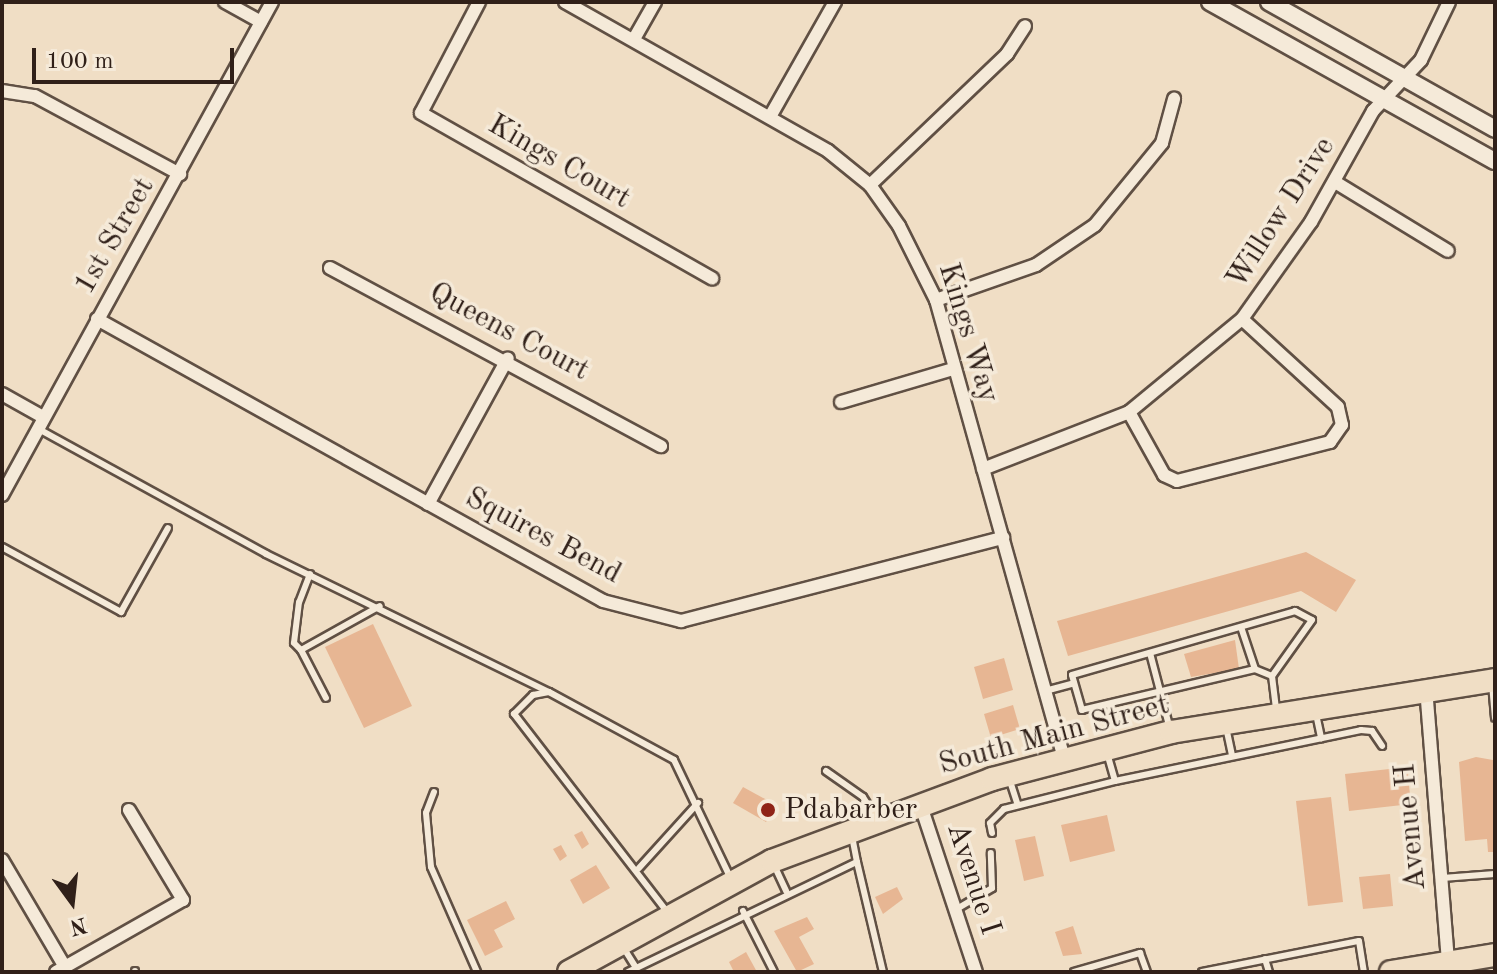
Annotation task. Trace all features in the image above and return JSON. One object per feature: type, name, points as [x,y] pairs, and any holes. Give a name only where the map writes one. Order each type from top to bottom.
[{"type":"highway","name":"South Main Street","points":[[569,972],[668,913],[772,861],[876,819],[1007,774],[1171,732],[1315,705],[1494,680]]},
{"type":"highway","points":[[1391,972],[1495,955]]},
{"type":"main road","points":[[1210,2],[1495,161]]},
{"type":"main road","points":[[1269,2],[1495,129]]},
{"type":"street","points":[[225,2],[261,22]]},
{"type":"street","name":"1st Street","points":[[2,495],[272,2]]},
{"type":"street","name":"Kings Court","points":[[479,2],[421,113],[712,278]]},
{"type":"street","name":"Kings Way","points":[[565,2],[771,115],[870,185],[936,300],[1064,758]]},
{"type":"street","points":[[634,39],[655,2]]},
{"type":"street","points":[[771,115],[835,2]]},
{"type":"street","name":"Willow Drive","points":[[983,469],[1129,412],[1242,319],[1335,182],[1385,99],[1405,78],[1449,2]]},
{"type":"street","points":[[870,185],[1007,54],[1025,26]]},
{"type":"street","points":[[2,91],[35,96],[180,174]]},
{"type":"street","points":[[936,300],[1036,265],[1095,225],[1162,143],[1174,99]]},
{"type":"street","points":[[1335,182],[1448,251]]},
{"type":"street","name":"Queens Court","points":[[330,268],[508,358],[661,446]]},
{"type":"street","name":"Squires Bend","points":[[97,319],[603,601],[681,621],[1003,538]]},
{"type":"street","points":[[1129,412],[1164,475],[1177,481],[1330,442],[1342,425],[1338,407],[1242,319]]},
{"type":"street","points":[[428,504],[508,358]]},
{"type":"street","points":[[841,402],[953,369]]},
{"type":"street","points":[[2,394],[40,422]]},
{"type":"street","name":"Avenue H","points":[[1426,688],[1448,962]]},
{"type":"street","name":"Avenue I","points":[[920,803],[976,972]]},
{"type":"street","points":[[2,860],[60,969],[183,900],[129,810]]},
{"type":"lane","points":[[40,422],[310,574],[549,692],[674,760],[698,803],[732,881]]},
{"type":"lane","points":[[2,547],[121,612],[168,528]]},
{"type":"lane","points":[[310,574],[299,602],[294,643],[301,650],[326,698]]},
{"type":"lane","points":[[301,650],[380,606]]},
{"type":"lane","points":[[1272,676],[1255,669],[1159,688],[1082,710],[1072,675],[1295,611],[1312,620],[1272,676],[1276,712]]},
{"type":"lane","points":[[1241,627],[1255,669]]},
{"type":"lane","points":[[1150,653],[1171,732]]},
{"type":"lane","points":[[1494,680],[1495,718]]},
{"type":"lane","points":[[1045,691],[1074,683]]},
{"type":"lane","points":[[549,692],[533,695],[514,714],[588,815],[639,868],[668,913]]},
{"type":"lane","points":[[1315,705],[1321,738]]},
{"type":"lane","points":[[1224,722],[1232,755]]},
{"type":"lane","points":[[992,833],[995,815],[1018,805],[1115,781],[1232,755],[1372,731],[1382,746]]},
{"type":"lane","points":[[1106,748],[1115,781]]},
{"type":"lane","points":[[826,771],[863,797],[876,819]]},
{"type":"lane","points":[[1007,774],[1018,805]]},
{"type":"lane","points":[[434,792],[426,813],[431,867],[477,972]]},
{"type":"lane","points":[[639,868],[698,803]]},
{"type":"lane","points":[[850,829],[883,972]]},
{"type":"lane","points":[[955,910],[992,888],[991,853]]},
{"type":"lane","points":[[772,861],[786,891]]},
{"type":"lane","points":[[628,972],[743,911],[857,862]]},
{"type":"lane","points":[[1442,878],[1495,874]]},
{"type":"lane","points":[[743,911],[774,972]]},
{"type":"lane","points":[[619,940],[636,968]]},
{"type":"lane","points":[[1202,972],[1359,941],[1364,972]]},
{"type":"lane","points":[[1074,972],[1099,962],[1140,953],[1147,972]]},
{"type":"lane","points":[[1265,959],[1269,972]]},
{"type":"lane","points":[[1099,962],[1103,972]]},
{"type":"building","points":[[1306,552],[1356,580],[1336,612],[1301,591],[1068,656],[1057,621]]},
{"type":"building","points":[[373,624],[412,706],[364,728],[325,647]]},
{"type":"building","points":[[1235,640],[1239,669],[1191,677],[1184,654]]},
{"type":"building","points":[[1004,658],[1013,690],[983,699],[974,667]]},
{"type":"building","points":[[1013,705],[1020,729],[991,738],[984,714]]},
{"type":"building","points":[[1476,757],[1493,760],[1495,852],[1488,852],[1487,839],[1465,841],[1459,762]]},
{"type":"building","points":[[1407,767],[1411,804],[1349,811],[1345,774]]},
{"type":"building","points":[[743,787],[776,805],[766,822],[733,803]]},
{"type":"building","points":[[1331,797],[1343,902],[1308,906],[1296,801]]},
{"type":"building","points":[[1107,815],[1115,851],[1070,862],[1061,825]]},
{"type":"building","points":[[582,831],[589,844],[582,849],[574,835]]},
{"type":"building","points":[[1035,836],[1044,876],[1024,881],[1015,840]]},
{"type":"building","points":[[561,845],[567,856],[560,861],[553,849]]},
{"type":"building","points":[[596,865],[610,888],[583,904],[570,880]]},
{"type":"building","points":[[1390,874],[1393,906],[1363,909],[1359,877]]},
{"type":"building","points":[[897,887],[903,899],[883,914],[875,897]]},
{"type":"building","points":[[506,901],[515,919],[494,930],[503,947],[485,956],[467,920]]},
{"type":"building","points":[[807,917],[814,929],[799,937],[814,964],[797,972],[774,931]]},
{"type":"building","points":[[1073,926],[1082,954],[1063,956],[1055,932]]},
{"type":"building","points":[[746,952],[757,972],[734,972],[729,962]]},
{"type":"place","name":"Pdabarber","points":[[768,810]]}]
